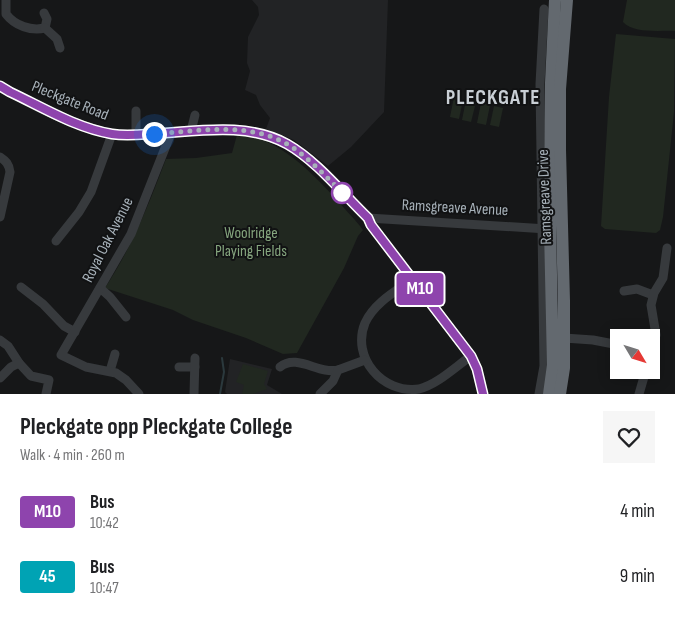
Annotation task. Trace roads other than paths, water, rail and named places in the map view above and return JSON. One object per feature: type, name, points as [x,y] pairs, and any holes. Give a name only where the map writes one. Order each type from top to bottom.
[{"type":"highway","name":"Ramsgreave Drive","points":[[549,394],[551,230],[560,150],[551,79],[555,0]]},
{"type":"highway","name":"Ramsgreave Drive","points":[[551,79],[567,0]]},
{"type":"highway","name":"Ramsgreave Drive","points":[[551,230],[564,338],[564,368],[560,394]]},
{"type":"main road","name":"Pleckgate Road","points":[[0,86],[86,127],[112,134],[136,135],[242,130],[265,135],[285,143],[315,165],[368,218],[371,225],[471,356],[477,369],[483,394]]},
{"type":"street","points":[[6,0],[6,14],[17,24],[33,30],[45,28]]},
{"type":"street","points":[[544,9],[551,79],[551,230]]},
{"type":"street","points":[[44,13],[47,19],[45,28]]},
{"type":"street","points":[[45,28],[57,39],[60,48]]},
{"type":"street","points":[[136,111],[136,135]]},
{"type":"street","points":[[191,131],[195,115]]},
{"type":"street","name":"Royal Oak Avenue","points":[[110,372],[86,367],[61,355],[131,234],[171,133]]},
{"type":"street","points":[[56,241],[87,200],[112,134]]},
{"type":"street","points":[[0,157],[6,161],[10,172],[0,218]]},
{"type":"street","name":"Ramsgreave Avenue","points":[[368,218],[551,230]]},
{"type":"street","points":[[655,329],[651,311],[653,294],[663,278],[666,267],[667,248]]},
{"type":"street","points":[[413,279],[384,300],[370,314],[362,333],[362,348],[364,360],[372,372],[385,383],[416,392],[471,356]]},
{"type":"street","points":[[21,287],[43,304],[64,326],[74,332]]},
{"type":"street","points":[[100,288],[126,317]]},
{"type":"street","points":[[624,291],[637,290],[653,294]]},
{"type":"street","points":[[564,338],[610,343]]},
{"type":"street","points":[[0,340],[8,346],[19,363],[31,376],[49,380],[46,394]]},
{"type":"street","points":[[115,354],[110,372],[126,380],[133,392]]},
{"type":"street","points":[[280,367],[284,363],[290,362],[301,363],[326,371],[338,370],[364,360]]},
{"type":"street","points":[[0,378],[11,367],[19,363]]},
{"type":"street","points":[[179,367],[195,363],[194,394]]},
{"type":"street","points":[[539,394],[549,365]]},
{"type":"street","points":[[320,394],[333,382],[338,370]]},
{"type":"street","points":[[639,394],[643,379]]},
{"type":"waterway","points":[[220,394],[224,372],[222,358]]},
{"type":"district","name":"PLECKGATE","points":[[493,97]]},
{"type":"park label","name":"Woolridge Playing Fields","points":[[251,242]]}]
